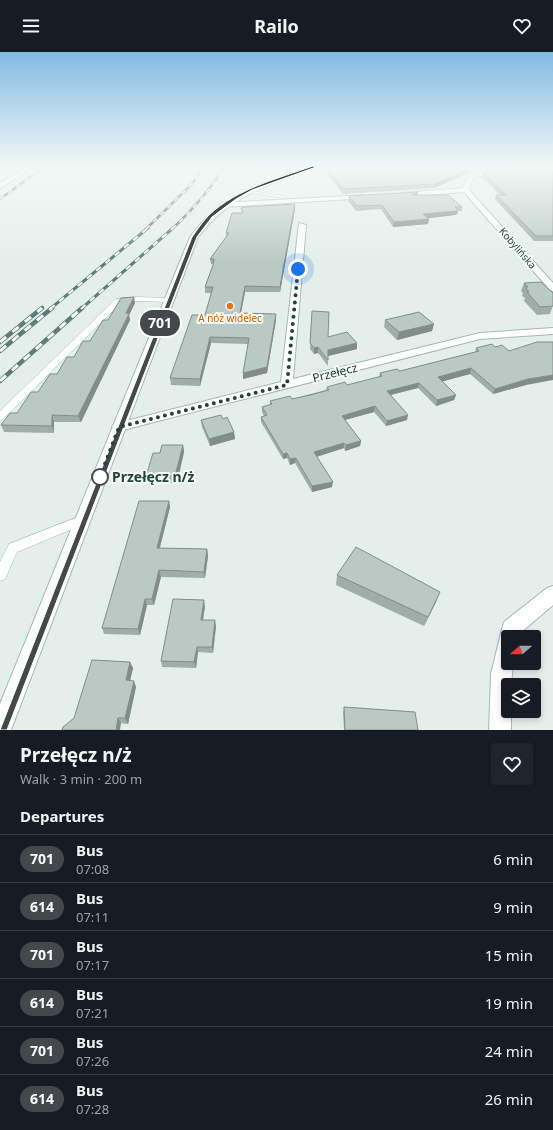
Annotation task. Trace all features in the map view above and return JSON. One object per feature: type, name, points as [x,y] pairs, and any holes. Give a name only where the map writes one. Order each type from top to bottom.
[{"type":"street","points":[[0,730],[194,237],[207,220],[222,205],[234,199]]},
{"type":"street","points":[[222,205],[340,199]]},
{"type":"street","name":"Kobylińska","points":[[474,199],[553,288]]},
{"type":"street","points":[[287,385],[302,225]]},
{"type":"street","name":"Przełęcz","points":[[119,427],[480,336],[553,331]]},
{"type":"street","points":[[511,630],[553,594]]},
{"type":"street","points":[[500,730],[502,670]]},
{"type":"lane","points":[[0,417],[119,301],[137,299],[169,300]]},
{"type":"lane","points":[[0,575],[13,548],[83,520]]},
{"type":"building","points":[[351,199],[452,199],[462,207],[455,207],[458,210],[456,211],[423,214],[429,219],[394,222],[382,205],[357,206]]},
{"type":"building","points":[[500,199],[553,199],[553,236],[536,236]]},
{"type":"building","points":[[295,204],[280,287],[245,286],[240,313],[276,314],[267,367],[243,373],[249,338],[210,337],[200,379],[170,378],[192,315],[205,315],[213,287],[205,287],[213,265],[214,259],[210,259],[229,233],[226,233],[232,213],[243,213],[241,208],[245,207]]},
{"type":"building","points":[[541,282],[553,293],[553,306],[540,307],[527,292],[529,292],[525,287],[528,287],[524,283]]},
{"type":"building","points":[[134,297],[126,313],[129,314],[78,416],[52,415],[52,426],[1,425],[10,413],[17,413],[31,392],[38,392],[50,374],[57,374],[67,357],[74,357],[83,341],[90,341],[103,320],[108,320],[121,298]]},
{"type":"building","points":[[312,311],[329,312],[328,337],[347,332],[357,343],[328,350],[328,360],[318,347],[314,348],[310,343]]},
{"type":"building","points":[[419,312],[434,324],[399,332],[385,320]]},
{"type":"building","points":[[537,342],[553,342],[553,375],[528,379],[495,389],[471,368],[438,377],[456,395],[437,400],[419,383],[387,391],[408,415],[387,421],[375,406],[342,416],[361,441],[346,445],[344,443],[314,452],[333,482],[312,486],[296,458],[290,459],[287,453],[283,454],[261,417],[267,415],[262,407],[272,404],[270,401],[290,396],[292,399],[310,395],[329,390],[327,387],[345,382],[347,385],[382,376],[380,373],[397,369],[400,371],[479,351],[476,348],[492,344],[495,347],[502,345],[509,351]]},
{"type":"building","points":[[221,415],[223,419],[227,417],[234,432],[209,439],[201,420]]},
{"type":"building","points":[[162,445],[183,445],[175,476],[146,476],[153,453],[160,453]]},
{"type":"building","points":[[139,501],[169,501],[157,548],[207,549],[204,572],[159,570],[152,599],[145,599],[138,629],[102,628]]},
{"type":"building","points":[[356,547],[440,592],[428,617],[337,575]]},
{"type":"building","points":[[173,599],[204,600],[201,620],[215,620],[212,647],[197,647],[194,662],[161,661]]},
{"type":"building","points":[[92,660],[130,662],[126,680],[134,681],[125,718],[118,718],[116,730],[62,730],[63,727],[74,718]]},
{"type":"building","points":[[344,707],[415,712],[418,730],[345,730]]},
{"type":"railway","points":[[146,229],[177,199]]},
{"type":"railway","points":[[172,229],[201,199]]},
{"type":"railway","points":[[50,309],[148,228]]},
{"type":"railway","points":[[81,309],[173,228]]},
{"type":"railway","points":[[0,342],[42,308]]},
{"type":"railway","points":[[0,351],[52,308]]},
{"type":"railway","points":[[0,381],[82,308]]},
{"type":"bus line","name":"701","points":[[0,730],[191,243],[210,216],[222,205],[233,199]]},
{"type":"place","name":"A nóż widelec","points":[[230,306]]},
{"type":"place","name":"Przełęcz n/ż","points":[[100,477]]},
{"type":"route","points":[[100,477],[119,427],[287,385],[298,269]]}]
